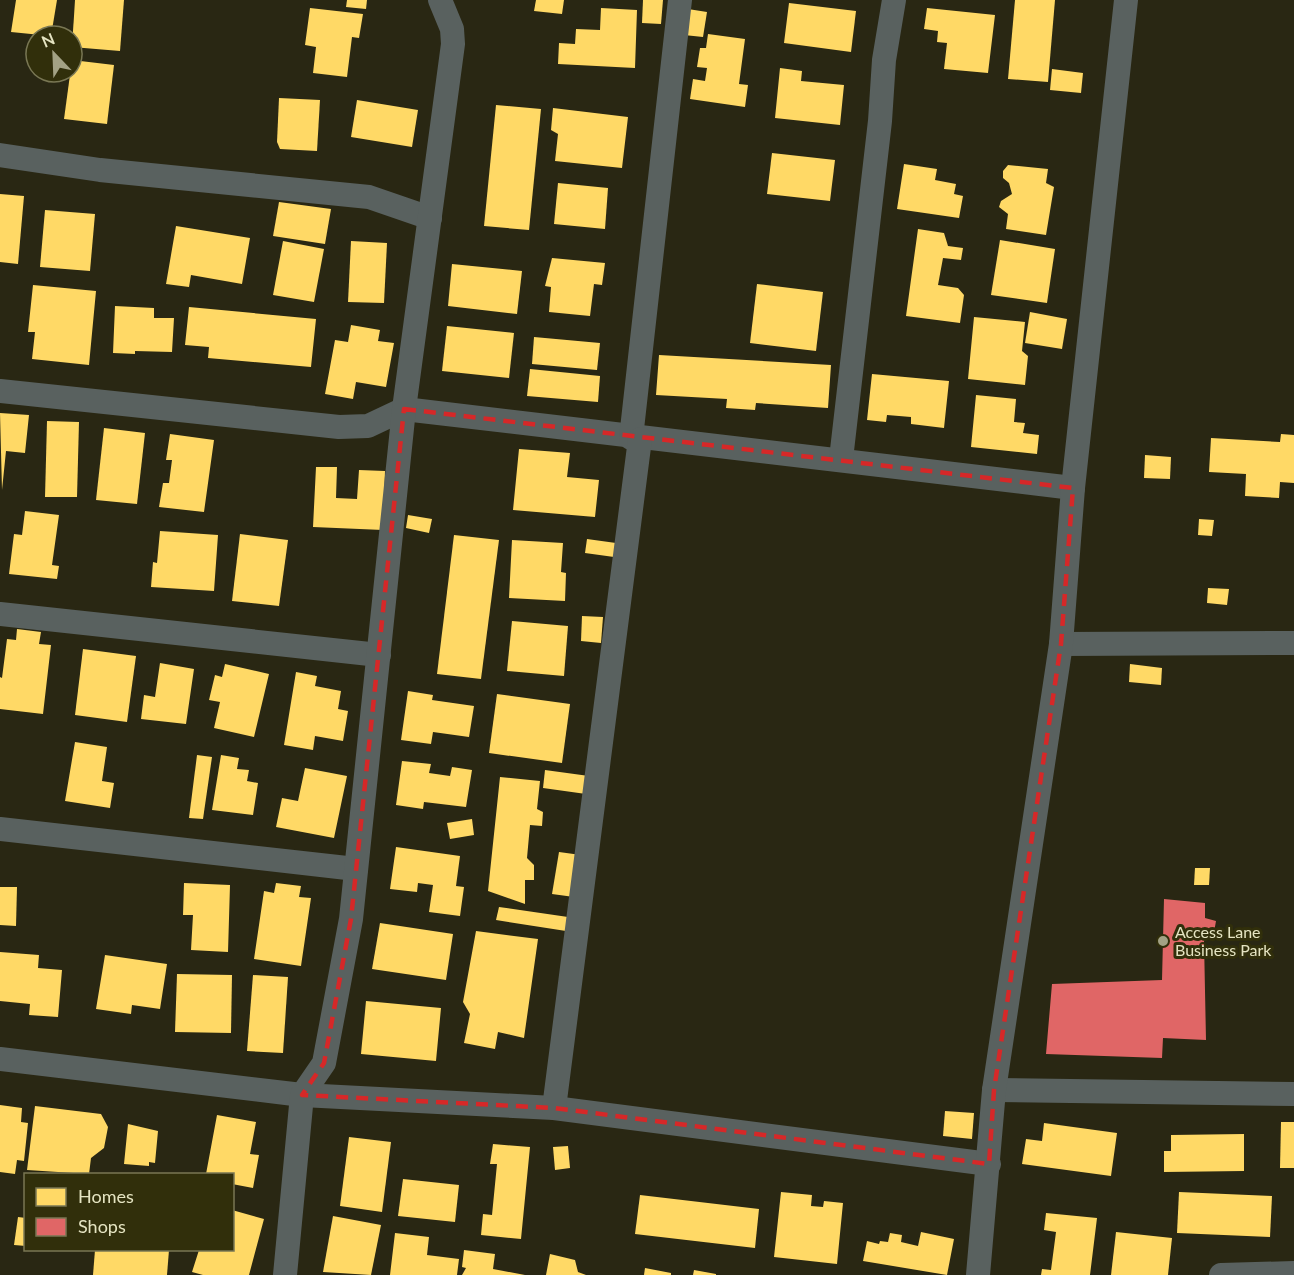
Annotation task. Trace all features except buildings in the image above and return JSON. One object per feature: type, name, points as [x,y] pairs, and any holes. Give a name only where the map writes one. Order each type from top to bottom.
[{"type":"street","points":[[285,1275],[302,1095],[324,1063],[351,919],[404,409],[453,44],[450,22],[440,0]]},
{"type":"street","points":[[555,1108],[636,439],[680,0]]},
{"type":"street","points":[[841,459],[880,121],[884,60],[894,0]]},
{"type":"street","points":[[978,1275],[994,1090],[1061,644],[1072,488],[1126,0]]},
{"type":"street","points":[[0,156],[100,170],[369,198],[430,218]]},
{"type":"street","points":[[0,391],[339,427],[368,426],[404,409],[636,439],[841,459],[1072,488]]},
{"type":"street","points":[[0,614],[380,655]]},
{"type":"street","points":[[1061,644],[1294,643]]},
{"type":"street","points":[[0,829],[356,869]]},
{"type":"street","points":[[0,1059],[302,1095],[555,1108],[989,1164]]},
{"type":"street","points":[[994,1090],[1294,1094]]},
{"type":"street","points":[[1221,1275],[1294,1273]]},
{"type":"highlighted area","points":[[404,409],[1073,488],[1061,644],[994,1090],[989,1164],[554,1108],[302,1095],[324,1063],[351,919]]},
{"type":"place","name":"Access Lane Business Park","points":[[1163,941]]}]
